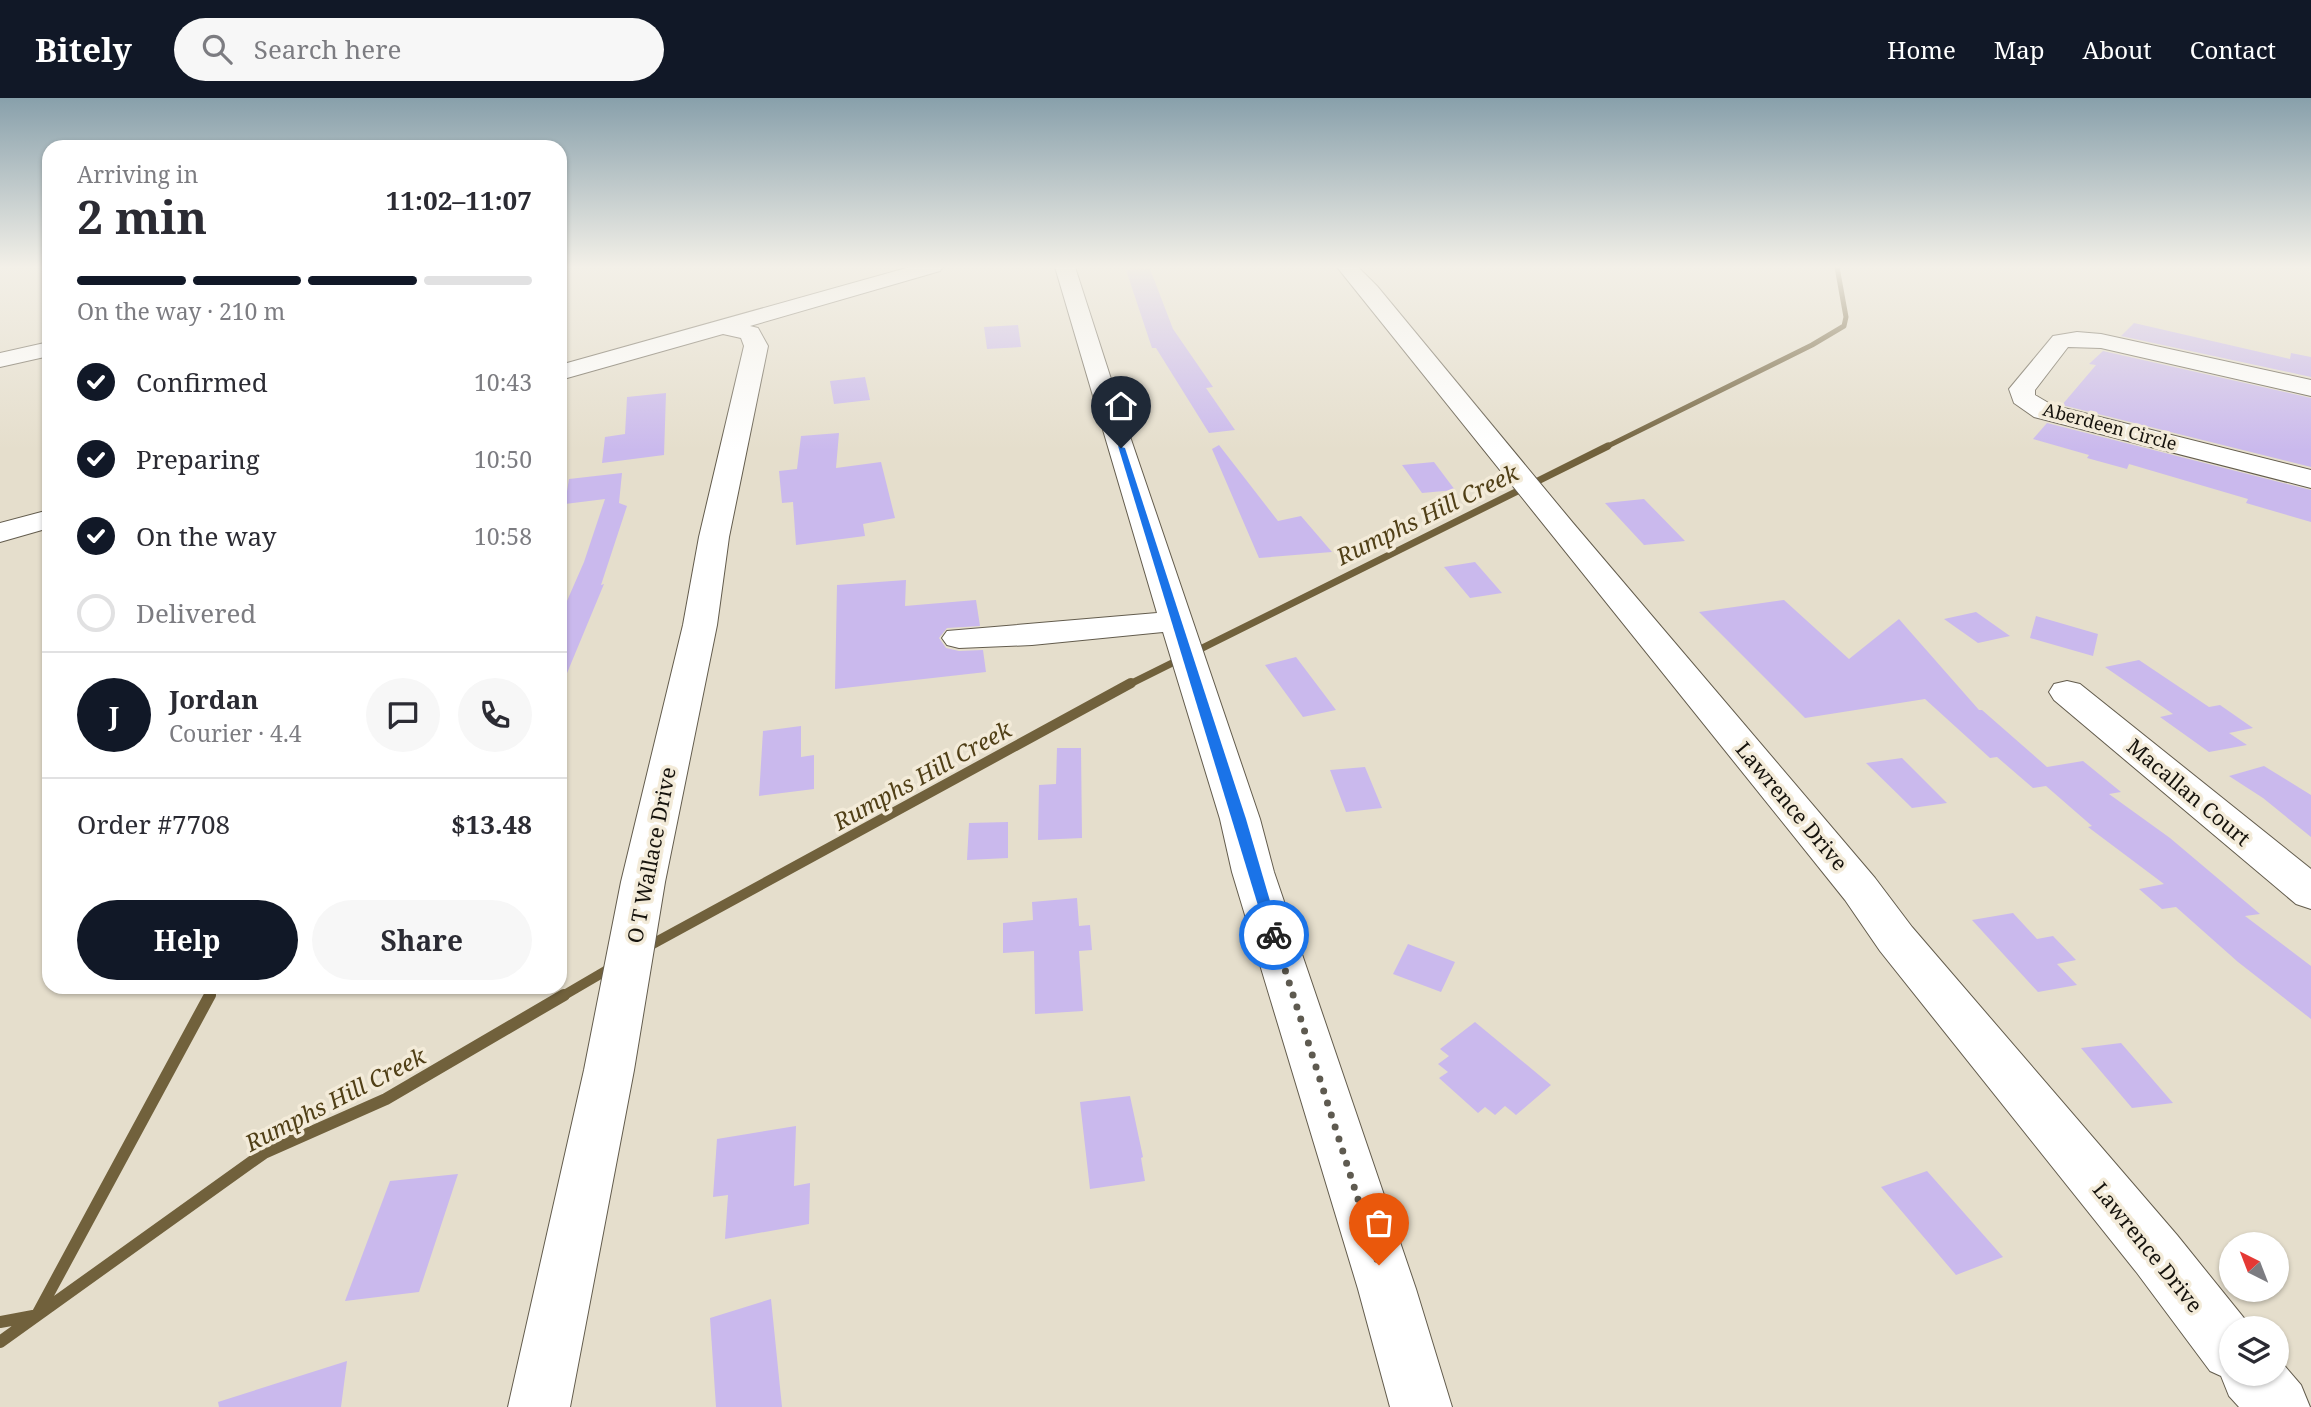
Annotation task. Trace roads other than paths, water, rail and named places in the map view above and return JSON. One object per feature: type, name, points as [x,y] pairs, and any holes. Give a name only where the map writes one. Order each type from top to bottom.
[{"type":"street","points":[[567,371],[718,328]]},
{"type":"street","name":"O T Wallace Drive","points":[[539,1407],[610,1070],[643,882],[700,625],[713,537],[728,483],[756,346],[750,333],[727,328]]},
{"type":"street","points":[[1084,328],[1387,1289],[1421,1407]]},
{"type":"street","name":"Lawrence Drive","points":[[1399,328],[1860,889],[1896,939],[2157,1254],[2219,1334]]},
{"type":"street","name":"Aberdeen Circle","points":[[2311,388],[2101,341],[2077,339],[2061,341],[2022,388],[2023,398],[2043,411],[2311,479]]},
{"type":"street","points":[[0,360],[42,351]]},
{"type":"street","points":[[0,533],[42,521]]},
{"type":"street","points":[[958,638],[1043,634],[1176,621]]},
{"type":"street","name":"Macallan Court","points":[[2067,692],[2311,893]]},
{"type":"street","points":[[2261,1386],[2279,1407]]},
{"type":"waterway","name":"Rumphs Hill Creek","points":[[1604,448],[1812,345],[1840,328]]},
{"type":"waterway","name":"Rumphs Hill Creek","points":[[1128,685],[1608,446]]},
{"type":"waterway","name":"Rumphs Hill Creek","points":[[647,947],[1131,683]]},
{"type":"waterway","name":"Rumphs Hill Creek","points":[[567,993],[614,966]]},
{"type":"waterway","name":"Rumphs Hill Creek","points":[[561,997],[566,994]]},
{"type":"waterway","points":[[38,1313],[210,995]]},
{"type":"waterway","name":"Rumphs Hill Creek","points":[[0,1342],[264,1153],[386,1099],[564,995]]},
{"type":"waterway","points":[[0,1322],[33,1316]]}]
